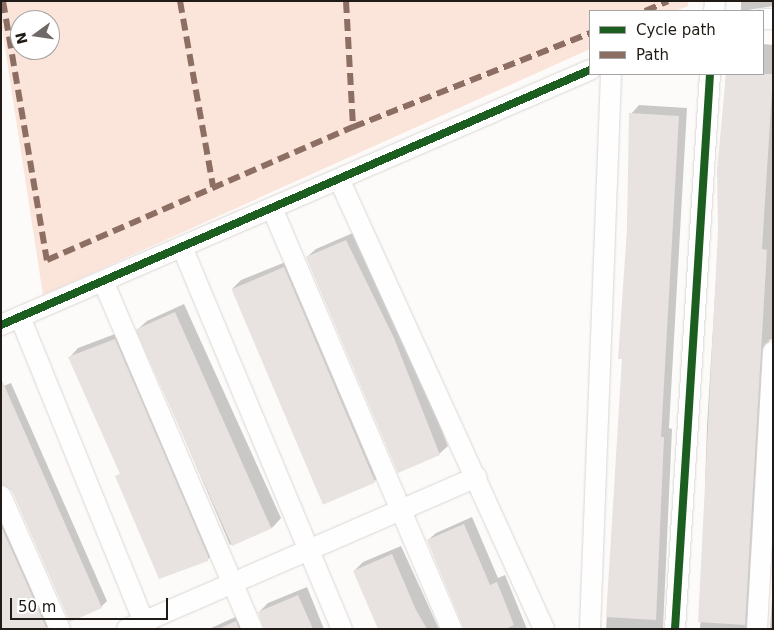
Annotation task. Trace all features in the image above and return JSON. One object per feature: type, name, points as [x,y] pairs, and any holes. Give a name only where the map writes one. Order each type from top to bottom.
[{"type":"street","points":[[1,325],[589,70]]},
{"type":"street","points":[[590,629],[611,75]]},
{"type":"street","points":[[675,629],[710,75]]},
{"type":"street","points":[[338,179],[544,629]]},
{"type":"street","points":[[272,208],[452,629]]},
{"type":"street","points":[[182,247],[342,629]]},
{"type":"street","points":[[103,281],[252,629]]},
{"type":"street","points":[[20,317],[139,626],[230,581],[308,550],[476,477]]},
{"type":"street","points":[[758,629],[773,351]]},
{"type":"street","points":[[1,496],[60,629]]},
{"type":"shaded area","points":[[1,1],[688,1],[688,6],[678,10],[589,10],[589,49],[43,295],[1,22]]},
{"type":"building","points":[[773,74],[762,249],[767,250],[745,625],[698,622],[718,230],[717,170],[726,75]]},
{"type":"building","points":[[629,113],[679,116],[661,437],[664,437],[656,620],[606,617],[622,359],[618,359],[627,229]]},
{"type":"building","points":[[346,240],[394,338],[440,455],[398,473],[306,257]]},
{"type":"building","points":[[284,267],[375,482],[323,505],[232,289]]},
{"type":"building","points":[[175,312],[271,529],[232,546],[136,329]]},
{"type":"building","points":[[115,339],[208,556],[208,561],[159,579],[115,476],[120,474],[68,357]]},
{"type":"building","points":[[1,378],[102,608],[70,622],[12,491],[1,484]]},
{"type":"building","points":[[464,524],[490,585],[497,582],[514,625],[505,629],[464,629],[427,540]]},
{"type":"building","points":[[1,526],[47,629],[1,629]]},
{"type":"building","points":[[392,554],[416,610],[427,629],[378,629],[353,571]]},
{"type":"building","points":[[298,595],[313,629],[264,629],[258,612]]},
{"type":"building","points":[[236,621],[239,629],[218,629]]},
{"type":"marked path","points":[[3,1],[47,260],[353,127],[589,33]]},
{"type":"marked path","points":[[180,1],[213,187]]},
{"type":"marked path","points":[[346,1],[353,127]]},
{"type":"marked path","points":[[647,10],[668,1]]},
{"type":"cycle path","points":[[1,325],[589,70]]},
{"type":"cycle path","points":[[675,629],[710,75]]}]
